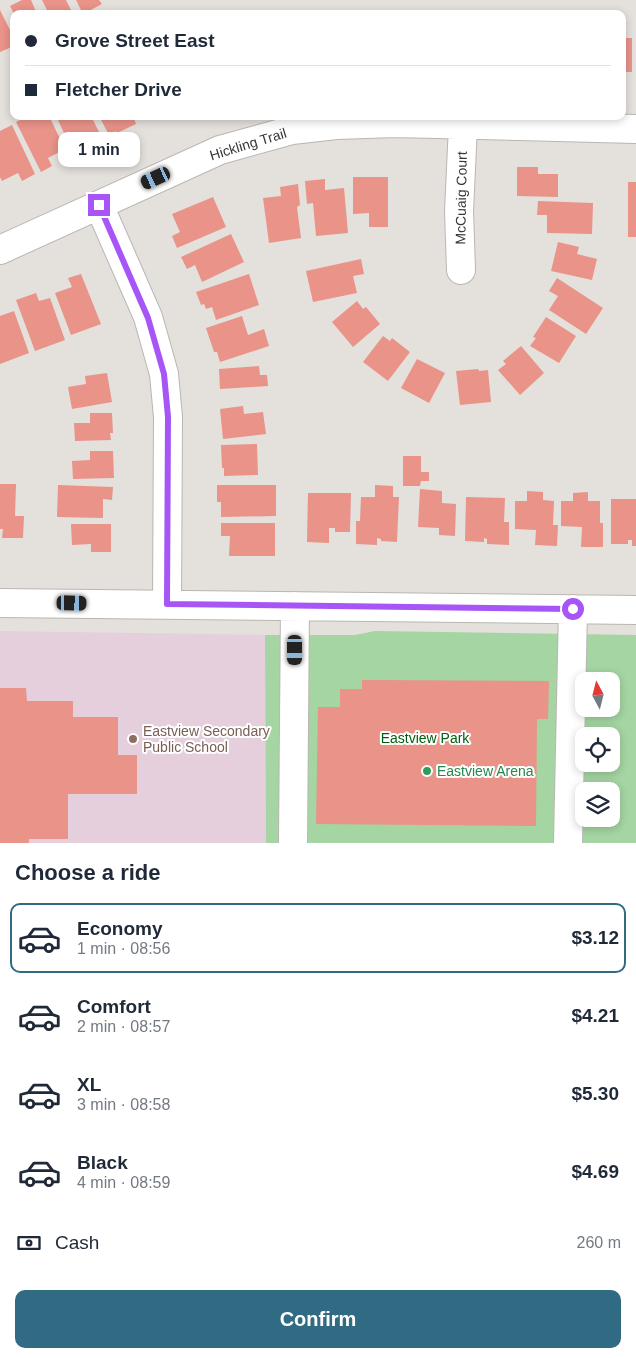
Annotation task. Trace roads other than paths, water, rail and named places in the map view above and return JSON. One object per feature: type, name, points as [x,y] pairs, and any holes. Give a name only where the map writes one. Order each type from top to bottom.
[{"type":"street","name":"Hickling Trail","points":[[0,250],[220,150],[292,130],[336,125],[396,123],[636,129]]},
{"type":"street","name":"McCuaig Court","points":[[462,126],[459,210],[462,270]]},
{"type":"street","points":[[99,205],[148,318],[164,374],[168,417],[167,604]]},
{"type":"street","points":[[0,603],[636,610]]},
{"type":"street","points":[[293,843],[295,606]]},
{"type":"street","points":[[568,843],[573,609]]},
{"type":"place","name":"Eastview Secondary Public School","points":[[133,739]]},
{"type":"place","name":"Eastview Arena","points":[[427,771]]},
{"type":"park label","name":"Eastview Park","points":[[425,738]]}]
